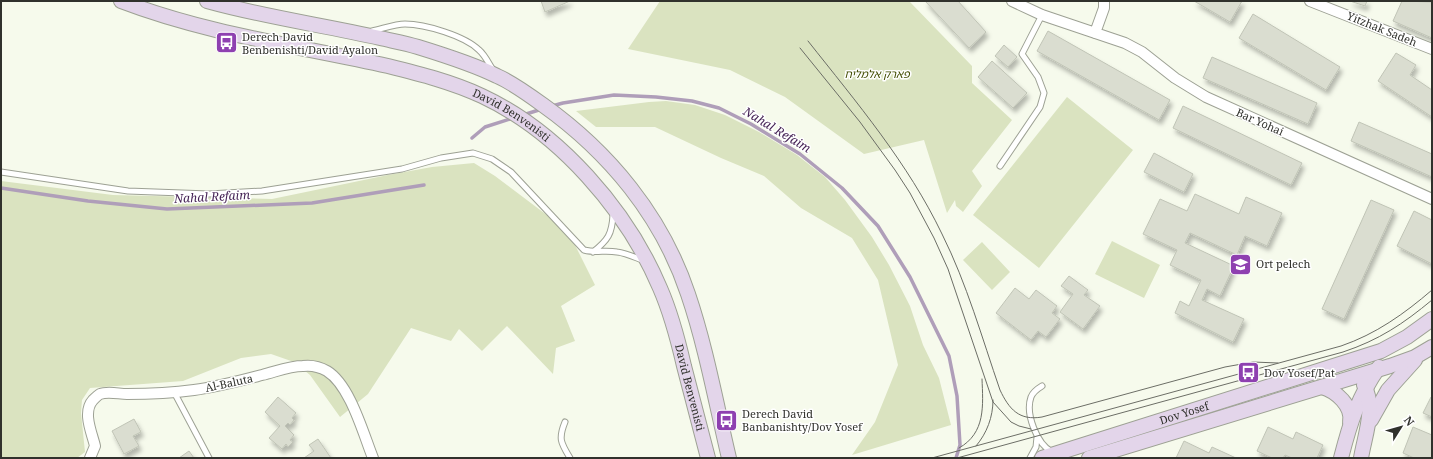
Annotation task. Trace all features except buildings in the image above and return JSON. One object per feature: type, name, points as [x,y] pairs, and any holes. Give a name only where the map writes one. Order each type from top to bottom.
[{"type":"main road","name":"David Benvenisti","points":[[121,1],[150,4],[209,28],[413,73],[459,87],[493,102],[535,129],[582,169],[610,204],[638,245],[648,263],[660,288],[676,336],[708,458]]},
{"type":"main road","name":"David Benvenisti","points":[[207,1],[237,9],[362,34],[417,47],[497,76],[528,94],[563,120],[602,155],[633,191],[662,234],[688,293],[700,332],[729,458]]},
{"type":"main road","points":[[223,1],[237,9]]},
{"type":"main road","points":[[1350,422],[1356,407],[1377,370],[1401,341],[1432,319]]},
{"type":"main road","name":"Dov Yosef","points":[[1042,458],[1326,367],[1381,351],[1401,341]]},
{"type":"main road","points":[[1367,429],[1386,392],[1401,374],[1427,350]]},
{"type":"main road","name":"Dov Yosef","points":[[1089,458],[1400,363],[1427,350]]},
{"type":"main road","points":[[1326,367],[1341,367],[1350,371],[1366,388],[1370,405],[1361,458]]},
{"type":"main road","points":[[1322,387],[1343,401],[1351,414],[1341,458]]},
{"type":"street","name":"Bar Yohai","points":[[1012,1],[1042,15],[1125,43],[1142,52],[1176,78],[1206,97],[1432,199]]},
{"type":"street","points":[[1095,32],[1104,8],[1104,1]]},
{"type":"street","name":"Yitzhak Sadeh","points":[[1310,1],[1432,49]]},
{"type":"street","name":"Al-Baluta","points":[[90,458],[95,446],[87,414],[91,401],[99,394],[174,392],[223,385],[303,366],[313,366],[325,370],[336,378],[344,388],[372,458]]},
{"type":"lane","points":[[1000,166],[1040,107],[1044,93],[1038,77],[1022,54],[1042,15]]},
{"type":"lane","points":[[362,34],[403,24],[420,25],[446,33],[460,38],[479,50],[497,76]]},
{"type":"lane","points":[[1,172],[128,191],[209,194],[262,191],[402,169],[442,158],[473,153],[492,158],[511,172],[584,250],[593,252],[617,252],[648,263]]},
{"type":"lane","points":[[593,252],[605,243],[610,236],[614,214],[610,204]]},
{"type":"lane","points":[[1042,386],[1032,395],[1030,401],[1031,417],[1037,436],[1043,446],[1049,451],[1057,454]]},
{"type":"lane","points":[[174,392],[209,458]]},
{"type":"lane","points":[[565,422],[560,433],[562,445],[570,458]]},
{"type":"lane","points":[[1030,458],[1036,447],[1037,436]]},
{"type":"green space","name":"פארק אלמליח","points":[[660,1],[909,1],[972,66],[972,83],[1012,120],[972,171],[982,186],[963,212],[956,206],[955,200],[947,213],[924,140],[864,154],[785,97],[730,70],[628,49]]},
{"type":"green space","points":[[1067,97],[1133,150],[1039,268],[973,215]]},
{"type":"green space","points":[[666,101],[695,105],[725,115],[759,132],[797,155],[825,177],[845,200],[872,237],[889,265],[910,306],[923,345],[939,378],[951,425],[852,455],[875,422],[898,365],[878,280],[852,238],[801,208],[764,176],[721,158],[655,127],[596,127],[576,111]]},
{"type":"green space","points":[[474,163],[495,176],[568,231],[595,285],[561,306],[575,341],[556,348],[553,374],[507,326],[482,351],[459,329],[451,341],[411,328],[368,394],[340,417],[310,375],[294,362],[271,354],[241,358],[183,381],[90,388],[82,400],[81,413],[85,452],[77,458],[1,458],[1,181],[113,195],[272,199],[432,167]]},
{"type":"green space","points":[[1112,241],[1160,265],[1144,298],[1095,274]]},
{"type":"green space","points":[[982,242],[1010,272],[992,290],[963,260]]},
{"type":"waterway","name":"Nahal Refaim","points":[[552,106],[614,95],[656,97],[692,101],[719,108],[751,124],[800,154],[842,188],[878,226],[910,277],[949,356],[957,396],[960,445],[956,458]]},
{"type":"waterway","name":"Nahal Refaim","points":[[523,115],[542,109]]},
{"type":"waterway","name":"Nahal Refaim","points":[[472,138],[485,127],[513,118]]},
{"type":"waterway","name":"Nahal Refaim","points":[[1,188],[88,201],[167,209],[312,203],[424,185]]},
{"type":"tram line","points":[[808,41],[881,134],[914,183],[942,234],[959,272],[974,311],[1000,390],[1007,403],[1016,412],[1027,417],[1042,417],[1225,367],[1253,362],[1278,363]]},
{"type":"tram line","points":[[800,48],[860,122],[910,193],[934,238],[948,269],[993,402],[1011,422],[1031,429]]},
{"type":"tram line","points":[[932,458],[1341,346],[1366,336],[1378,329],[1411,307],[1432,290]]},
{"type":"tram line","points":[[957,458],[1343,352],[1379,337],[1411,317],[1432,300]]},
{"type":"tram line","points":[[959,448],[968,442],[974,435],[981,418],[983,399],[982,379]]},
{"type":"tram line","points":[[976,446],[989,424],[993,400]]},
{"type":"place","name":"Derech David Benbenishti/David Ayalon","points":[[226,43]]},
{"type":"place","name":"Ort pelech","points":[[1240,264]]},
{"type":"place","name":"Dov Yosef/Pat","points":[[1249,373]]},
{"type":"place","name":"Derech David Banbanishty/Dov Yosef","points":[[727,420]]}]
